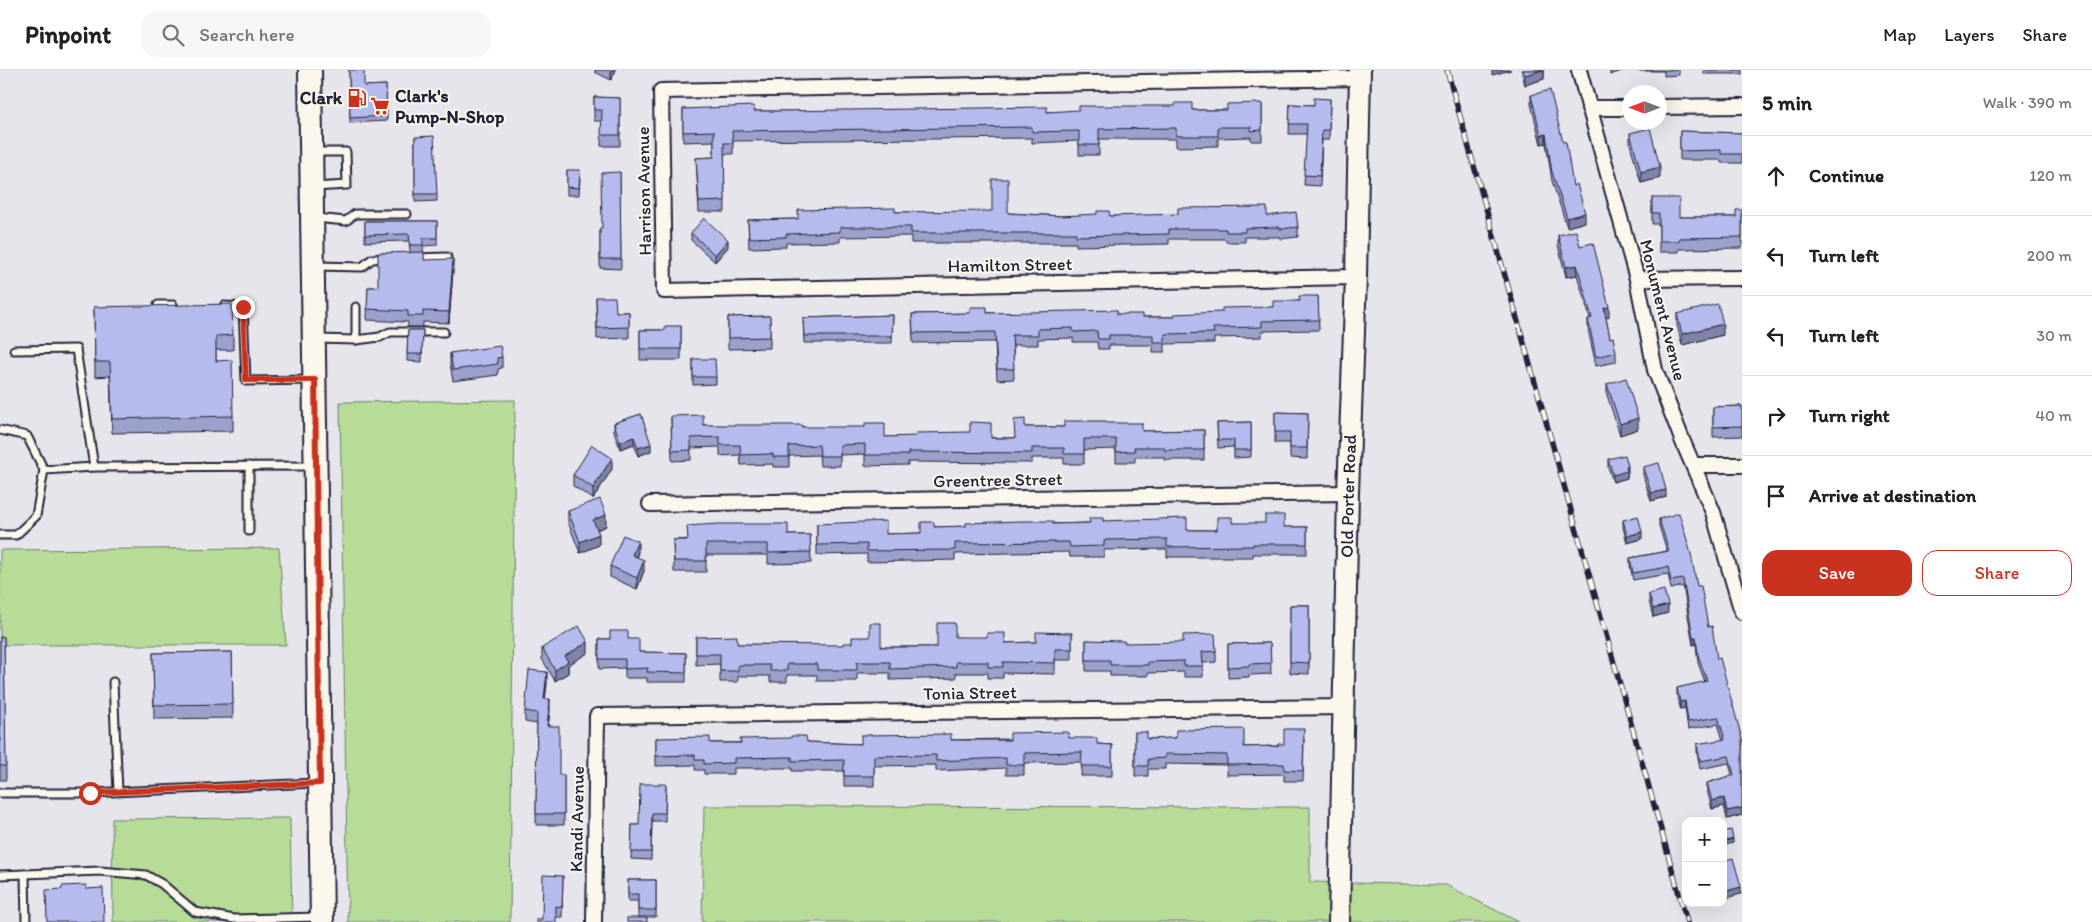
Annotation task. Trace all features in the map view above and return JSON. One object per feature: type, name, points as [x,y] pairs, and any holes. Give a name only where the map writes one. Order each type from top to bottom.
[{"type":"main road","points":[[310,70],[322,920]]},
{"type":"street","name":"Monument Avenue","points":[[1579,70],[1637,279],[1656,370],[1713,512],[1742,612]]},
{"type":"street","name":"Harrison Avenue","points":[[664,291],[661,91],[1360,74]]},
{"type":"street","name":"Old Porter Road","points":[[1339,922],[1348,493],[1356,278],[1360,74]]},
{"type":"street","points":[[1667,107],[1742,106]]},
{"type":"street","points":[[1589,108],[1622,108]]},
{"type":"street","name":"Hamilton Street","points":[[664,291],[1356,278]]},
{"type":"street","points":[[1637,279],[1742,278]]},
{"type":"street","points":[[1693,465],[1742,464]]},
{"type":"street","name":"Greentree Street","points":[[650,504],[1348,493]]},
{"type":"street","name":"Tonia Street","points":[[597,716],[1343,707]]},
{"type":"street","name":"Kandi Avenue","points":[[594,922],[597,716]]},
{"type":"lane","points":[[311,152],[346,152],[347,185],[312,187]]},
{"type":"lane","points":[[312,218],[346,221],[354,214],[407,214]]},
{"type":"lane","points":[[313,266],[362,267],[372,259],[390,258]]},
{"type":"lane","points":[[409,258],[447,258]]},
{"type":"lane","points":[[158,305],[186,306]]},
{"type":"lane","points":[[214,306],[243,307],[246,380],[315,380]]},
{"type":"lane","points":[[356,307],[356,340]]},
{"type":"lane","points":[[314,339],[356,340],[380,337],[390,332],[398,331],[444,332]]},
{"type":"lane","points":[[14,350],[76,350],[94,467]]},
{"type":"lane","points":[[0,430],[27,436],[44,470],[36,516],[16,535],[0,535]]},
{"type":"lane","points":[[249,466],[249,531]]},
{"type":"lane","points":[[44,470],[94,467],[316,466]]},
{"type":"lane","points":[[113,682],[118,791]]},
{"type":"lane","points":[[0,794],[320,783]]},
{"type":"lane","points":[[0,875],[100,871],[146,875],[162,884],[195,912],[234,919],[322,920]]},
{"type":"lane","points":[[25,874],[26,922]]},
{"type":"green space","points":[[515,400],[510,922],[348,922],[340,402]]},
{"type":"green space","points":[[279,548],[286,645],[0,645],[0,550]]},
{"type":"green space","points":[[704,806],[1310,807],[1310,882],[1446,885],[1519,922],[702,922]]},
{"type":"green space","points":[[290,818],[292,922],[113,922],[112,819]]},
{"type":"building","points":[[349,70],[364,70],[364,86],[386,85],[387,116],[350,118]]},
{"type":"building","points":[[1523,70],[1542,70],[1525,75]]},
{"type":"building","points":[[1550,90],[1563,142],[1566,142],[1573,186],[1577,184],[1585,213],[1567,218],[1552,172],[1546,134],[1541,135],[1531,95]]},
{"type":"building","points":[[594,97],[620,98],[620,135],[601,135],[602,110],[594,110]]},
{"type":"building","points":[[1314,98],[1330,99],[1329,130],[1322,130],[1320,176],[1304,175],[1307,124],[1289,124],[1290,104],[1314,105]]},
{"type":"building","points":[[1175,103],[1192,103],[1192,110],[1227,110],[1227,104],[1262,103],[1262,130],[1251,131],[1251,127],[1218,127],[1218,136],[1176,136],[1176,128],[1099,129],[1099,145],[1079,145],[1079,131],[1032,132],[1032,127],[732,131],[733,143],[724,143],[725,201],[699,202],[696,158],[714,157],[714,131],[683,132],[683,109],[754,106],[754,111],[1047,107],[1047,112],[1079,110],[1079,106],[1175,106]]},
{"type":"building","points":[[1651,130],[1660,167],[1641,172],[1630,133]]},
{"type":"building","points":[[1680,131],[1742,133],[1742,154],[1721,154],[1721,150],[1680,151]]},
{"type":"building","points":[[434,136],[437,194],[415,194],[415,137]]},
{"type":"building","points":[[567,170],[580,170],[579,188],[567,187]]},
{"type":"building","points":[[620,172],[621,259],[600,259],[600,228],[602,228],[601,173]]},
{"type":"building","points":[[992,179],[1008,179],[1008,213],[1061,216],[1097,214],[1097,211],[1109,211],[1110,216],[1178,214],[1178,208],[1267,207],[1267,216],[1296,212],[1298,227],[1280,229],[1280,227],[1245,228],[1245,232],[1226,232],[1226,229],[1169,229],[1169,234],[1076,236],[1076,233],[911,233],[911,227],[840,227],[840,232],[786,234],[786,237],[749,238],[748,220],[798,219],[798,210],[895,208],[895,212],[992,211]]},
{"type":"building","points":[[1652,198],[1679,198],[1679,217],[1736,217],[1736,210],[1742,210],[1742,237],[1679,238],[1679,241],[1659,241],[1659,213],[1652,213]]},
{"type":"building","points":[[704,218],[728,240],[715,255],[691,233]]},
{"type":"building","points":[[365,221],[437,221],[437,238],[423,238],[423,245],[410,245],[409,234],[365,235]]},
{"type":"building","points":[[1576,231],[1580,246],[1593,243],[1609,307],[1604,308],[1610,338],[1613,337],[1616,352],[1596,357],[1588,319],[1592,318],[1577,265],[1566,267],[1558,235]]},
{"type":"building","points":[[424,252],[424,260],[453,259],[449,312],[423,311],[423,316],[408,316],[408,311],[367,309],[368,287],[378,287],[378,253]]},
{"type":"building","points":[[1299,296],[1318,296],[1319,320],[1262,321],[1262,327],[1213,328],[1214,333],[1165,334],[1165,342],[1153,342],[1153,335],[1109,335],[1109,339],[1098,339],[1097,331],[1073,332],[1073,328],[1038,329],[1038,335],[1012,335],[1014,369],[997,369],[995,332],[913,333],[912,314],[970,313],[970,307],[987,307],[987,313],[1117,310],[1117,314],[1143,314],[1143,317],[1174,317],[1174,314],[1222,312],[1222,308],[1273,307],[1273,301],[1300,301]]},
{"type":"building","points":[[596,297],[615,297],[616,312],[629,312],[629,327],[597,328]]},
{"type":"building","points":[[232,304],[233,335],[216,336],[216,361],[232,360],[233,416],[112,419],[110,362],[95,362],[94,307]]},
{"type":"building","points":[[1718,304],[1723,324],[1682,334],[1677,314]]},
{"type":"building","points":[[893,315],[892,336],[804,336],[803,318]]},
{"type":"building","points":[[770,316],[770,337],[728,338],[728,317]]},
{"type":"building","points":[[665,326],[681,326],[681,349],[640,349],[640,330],[665,330]]},
{"type":"building","points":[[408,330],[423,330],[422,354],[407,354]]},
{"type":"building","points":[[500,346],[502,357],[497,358],[498,364],[453,370],[450,353]]},
{"type":"building","points":[[693,359],[715,359],[716,377],[693,377]]},
{"type":"building","points":[[1626,378],[1638,418],[1620,424],[1607,384]]},
{"type":"building","points":[[1742,406],[1742,426],[1713,427],[1713,407]]},
{"type":"building","points":[[1275,412],[1308,413],[1307,448],[1290,448],[1290,432],[1275,432]]},
{"type":"building","points":[[641,414],[651,444],[638,448],[634,437],[620,442],[614,423]]},
{"type":"building","points":[[703,415],[703,425],[865,427],[865,423],[885,423],[885,437],[916,436],[915,433],[970,432],[970,422],[991,423],[991,438],[1015,438],[1014,420],[1025,419],[1025,427],[1064,427],[1064,421],[1142,423],[1142,431],[1204,430],[1204,450],[1164,450],[1164,447],[1134,447],[1135,451],[1116,452],[1116,439],[1084,439],[1084,454],[1064,454],[1064,448],[1032,448],[1032,453],[908,452],[908,455],[865,455],[865,444],[840,445],[840,456],[820,456],[819,445],[789,446],[789,457],[773,457],[773,454],[741,455],[740,445],[720,445],[720,437],[691,438],[691,450],[672,451],[671,416]]},
{"type":"building","points":[[1251,422],[1251,450],[1234,450],[1234,440],[1218,440],[1217,423]]},
{"type":"building","points":[[592,445],[612,458],[593,488],[573,475]]},
{"type":"building","points":[[1625,455],[1628,465],[1626,466],[1627,471],[1613,475],[1608,459]]},
{"type":"building","points":[[1659,463],[1666,490],[1651,493],[1643,467]]},
{"type":"building","points":[[600,499],[606,515],[593,520],[599,534],[580,542],[568,511]]},
{"type":"building","points":[[1679,513],[1691,554],[1697,586],[1701,586],[1708,627],[1712,626],[1717,659],[1720,658],[1742,739],[1742,808],[1727,811],[1724,798],[1712,801],[1707,783],[1734,775],[1729,756],[1700,761],[1697,744],[1725,739],[1718,717],[1688,722],[1685,701],[1680,702],[1677,688],[1707,681],[1698,655],[1696,637],[1693,637],[1683,579],[1671,581],[1668,567],[1633,573],[1630,558],[1669,551],[1659,519]]},
{"type":"building","points":[[1265,515],[1284,515],[1284,527],[1307,527],[1307,544],[1167,547],[1167,539],[1104,540],[1104,546],[1070,547],[1069,542],[955,543],[955,550],[867,551],[867,544],[817,545],[817,524],[886,521],[886,534],[921,533],[921,522],[934,522],[934,527],[966,526],[966,523],[1021,521],[1053,521],[1053,524],[1090,523],[1089,518],[1103,518],[1103,521],[1187,518],[1187,530],[1217,530],[1217,517],[1232,517],[1232,523],[1265,523]]},
{"type":"building","points":[[1638,516],[1642,532],[1627,536],[1623,520]]},
{"type":"building","points":[[788,524],[788,535],[810,535],[811,552],[768,553],[768,544],[706,544],[706,561],[674,561],[673,540],[688,540],[687,526]]},
{"type":"building","points":[[623,535],[638,541],[632,555],[644,560],[637,578],[610,566]]},
{"type":"building","points":[[1664,590],[1668,605],[1653,609],[1649,594]]},
{"type":"building","points":[[1290,605],[1309,605],[1309,663],[1290,662]]},
{"type":"building","points":[[870,623],[881,623],[881,647],[937,647],[937,623],[955,623],[955,637],[987,637],[987,633],[1005,633],[1005,643],[1036,642],[1036,632],[1072,633],[1072,649],[1055,649],[1055,663],[1003,662],[1003,667],[988,667],[988,662],[956,662],[956,667],[890,669],[890,662],[857,662],[857,670],[817,670],[817,664],[787,664],[787,671],[770,671],[770,665],[738,665],[738,671],[720,671],[720,654],[696,654],[696,637],[737,636],[737,644],[843,645],[843,643],[852,643],[852,637],[870,637]]},
{"type":"building","points":[[579,626],[588,642],[565,656],[568,662],[555,670],[542,648]]},
{"type":"building","points":[[610,631],[628,631],[628,639],[639,639],[639,652],[686,653],[686,673],[647,672],[648,668],[625,669],[625,659],[599,659],[599,639],[610,639]]},
{"type":"building","points":[[1215,634],[1216,651],[1202,652],[1203,666],[1184,666],[1184,661],[1148,662],[1148,665],[1110,665],[1110,660],[1086,660],[1086,640],[1124,641],[1124,643],[1183,642],[1183,635]]},
{"type":"building","points":[[0,637],[4,637],[6,766],[0,766]]},
{"type":"building","points":[[1270,643],[1271,663],[1228,667],[1228,644]]},
{"type":"building","points":[[232,652],[233,704],[154,705],[153,653]]},
{"type":"building","points":[[529,670],[547,672],[544,699],[550,699],[547,726],[559,726],[559,775],[564,775],[564,814],[536,814],[537,713],[525,711]]},
{"type":"building","points":[[1244,729],[1244,747],[1278,746],[1278,744],[1284,744],[1284,729],[1304,729],[1303,771],[1284,770],[1284,764],[1227,765],[1227,755],[1165,754],[1165,758],[1148,759],[1148,766],[1135,766],[1135,732],[1147,732],[1147,739],[1176,738],[1176,730]]},
{"type":"building","points":[[1068,732],[1069,738],[1097,738],[1097,744],[1112,745],[1112,766],[1081,766],[1082,752],[1024,753],[1024,765],[1006,765],[1006,758],[936,761],[936,755],[874,756],[874,776],[844,776],[844,760],[792,761],[792,757],[734,758],[734,763],[704,764],[704,760],[695,760],[695,755],[656,756],[656,738],[710,737],[710,743],[741,743],[740,739],[806,736],[807,742],[861,744],[861,735],[951,734],[951,740],[1010,740],[1010,733]]},
{"type":"building","points":[[640,784],[666,784],[665,813],[652,813],[651,852],[631,852],[632,825],[639,825]]},
{"type":"building","points":[[1731,830],[1733,839],[1727,841],[1727,831]]},
{"type":"building","points":[[1733,858],[1741,887],[1727,891],[1727,862],[1727,860]]},
{"type":"building","points":[[543,875],[563,876],[562,907],[556,906],[556,922],[536,922],[536,919],[542,919]]},
{"type":"building","points":[[628,880],[656,880],[656,910],[638,910],[638,894],[628,894]]},
{"type":"building","points":[[86,885],[86,889],[103,888],[104,922],[47,922],[46,890],[62,889],[62,886]]},
{"type":"building","points":[[627,918],[647,918],[647,922],[627,922]]},
{"type":"railway","points":[[1447,70],[1687,922]]},
{"type":"place","name":"Clark","points":[[357,98]]},
{"type":"place","name":"Clark's Pump-N-Shop","points":[[380,106]]},
{"type":"route","points":[[90,793],[320,783],[315,380],[246,380],[243,307]]}]
